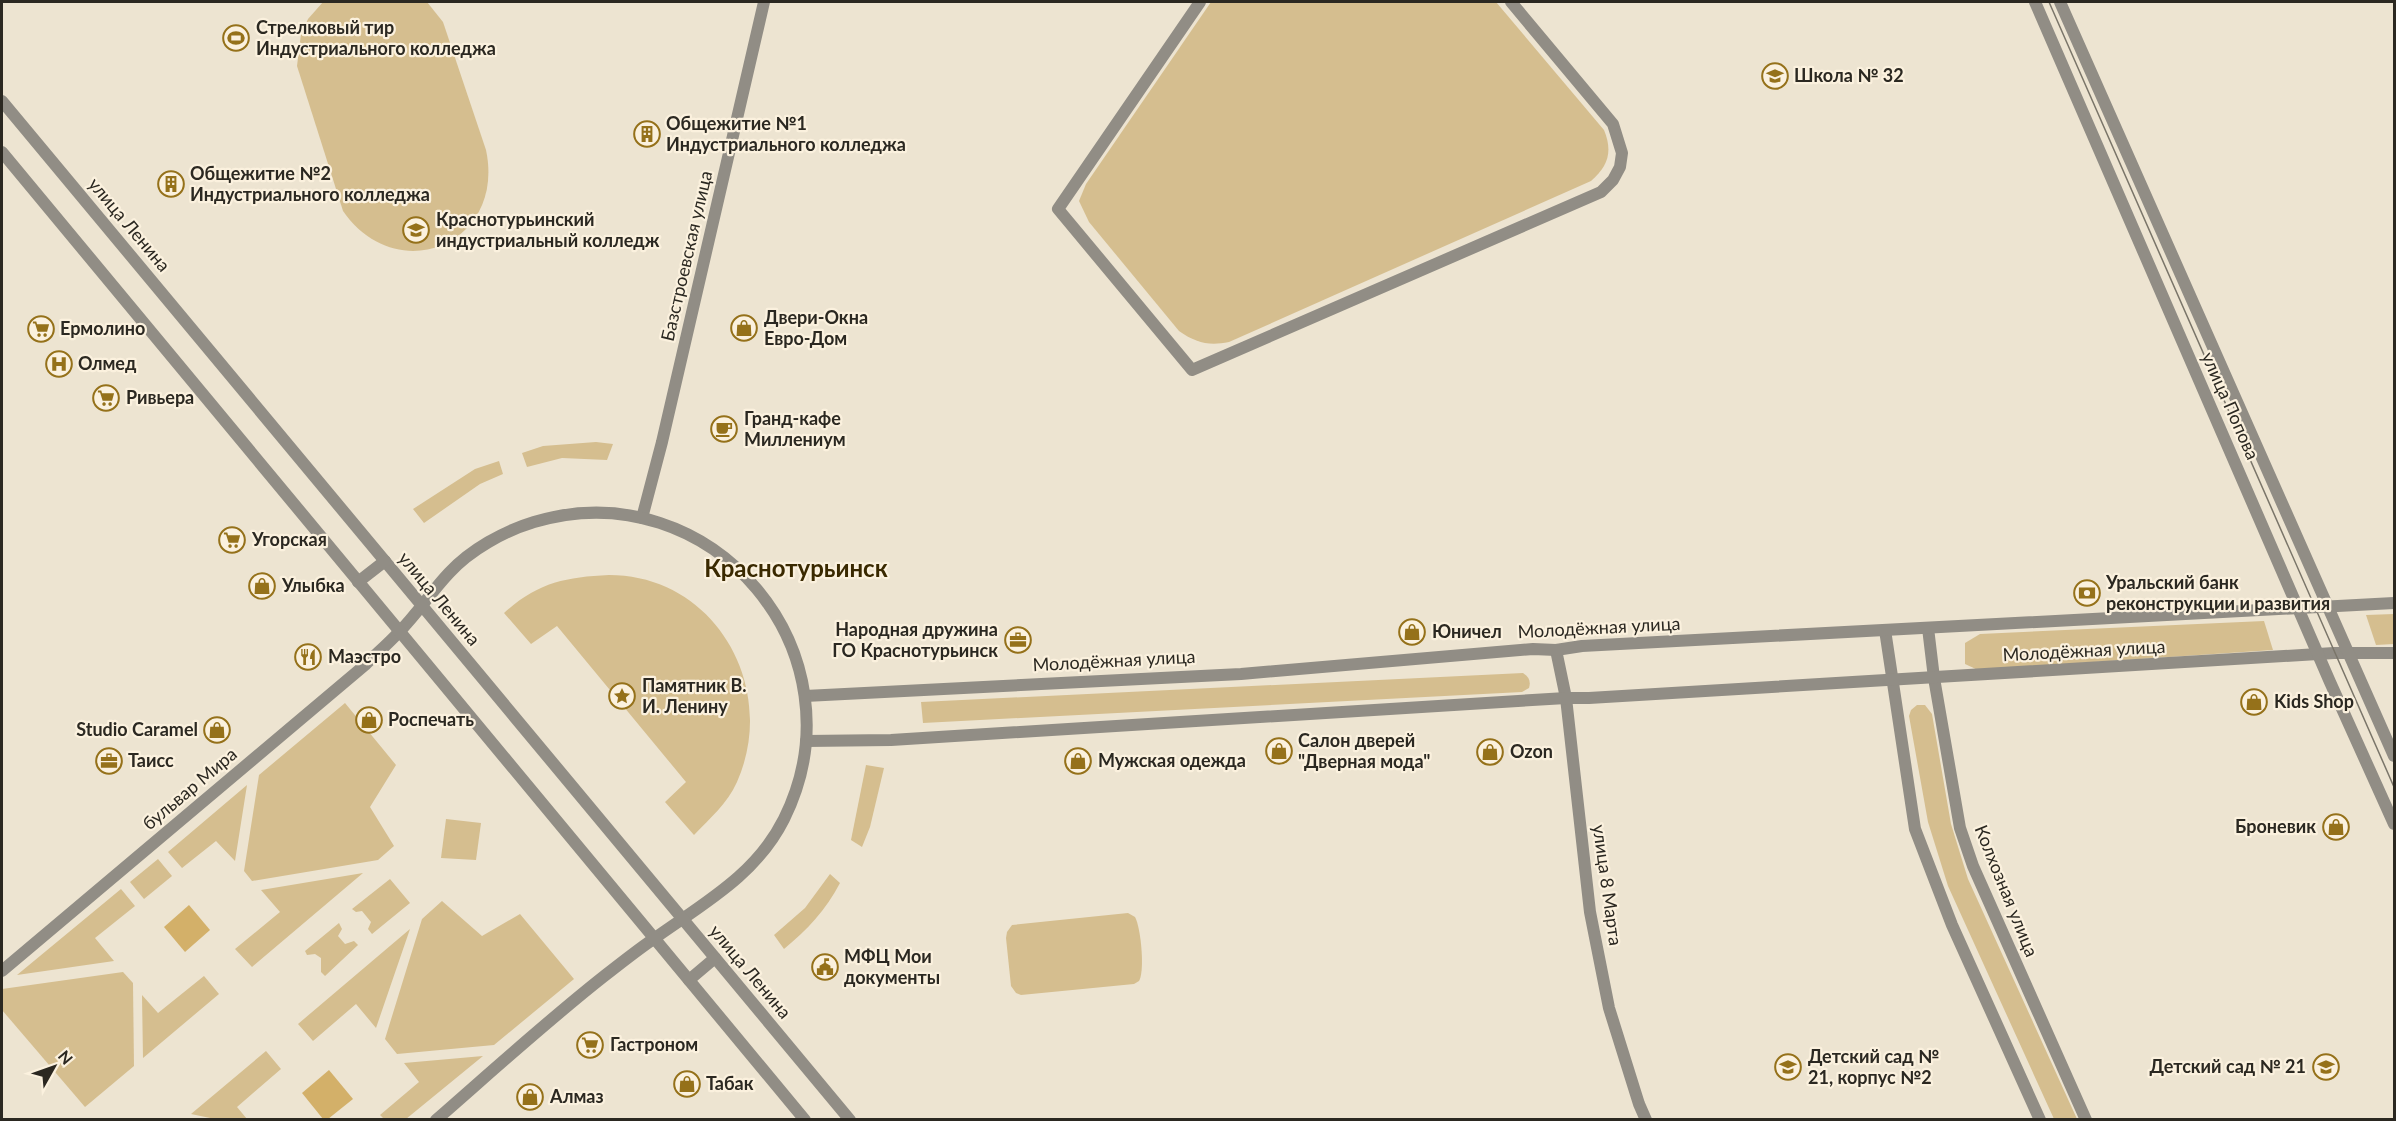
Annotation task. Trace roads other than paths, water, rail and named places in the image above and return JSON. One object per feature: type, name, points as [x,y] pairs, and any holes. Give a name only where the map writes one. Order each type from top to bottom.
[{"type":"street","name":"Базстроевская улица","points":[[642,518],[665,430],[764,2]]},
{"type":"street","points":[[1200,2],[1058,209],[1192,370],[1601,192],[1613,180],[1620,167],[1622,153],[1613,123],[1511,2]]},
{"type":"street","name":"улица Попова","points":[[2034,2],[2394,824]]},
{"type":"street","name":"улица Попова","points":[[2060,2],[2394,756]]},
{"type":"street","name":"улица Ленина","points":[[2,101],[850,1119]]},
{"type":"street","points":[[2,152],[805,1119]]},
{"type":"street","name":"бульвар Мира","points":[[2,971],[356,673],[400,632],[451,571],[483,546],[507,532],[533,522],[560,516],[615,514],[642,518],[668,526],[701,541],[738,568],[774,610],[787,634],[797,660],[806,696],[806,741],[794,795],[769,844],[752,865],[721,893],[654,938]]},
{"type":"street","points":[[358,582],[384,561]]},
{"type":"street","name":"Молодёжная улица","points":[[806,696],[1241,674],[1533,649],[1556,650],[1582,646],[2394,603]]},
{"type":"street","name":"Колхозная улица","points":[[1928,628],[1934,678],[1960,828],[1972,866],[2086,1119]]},
{"type":"street","points":[[1885,630],[1915,829],[1952,925],[2040,1119]]},
{"type":"street","name":"улица 8 Марта","points":[[1556,650],[1566,698],[1590,912],[1609,1008],[1646,1119]]},
{"type":"street","name":"Молодёжная улица","points":[[806,741],[903,739],[1566,698],[2348,653],[2394,653]]},
{"type":"street","points":[[436,1119],[600,979],[654,938]]},
{"type":"street","points":[[689,980],[715,958]]},
{"type":"tram line","points":[[2049,2],[2394,787]]},
{"type":"place","name":"Стрелковый тир Индустриального колледжа","points":[[236,38]]},
{"type":"place","name":"Школа № 32","points":[[1775,76]]},
{"type":"place","name":"Общежитие №1 Индустриального колледжа","points":[[647,134]]},
{"type":"place","name":"Общежитие №2 Индустриального колледжа","points":[[171,184]]},
{"type":"place","name":"Краснотурьинский индустриальный колледж","points":[[416,230]]},
{"type":"place","name":"Двери-Окна Евро-Дом","points":[[744,328]]},
{"type":"place","name":"Ермолино","points":[[41,329]]},
{"type":"place","name":"Олмед","points":[[59,364]]},
{"type":"place","name":"Ривьера","points":[[106,398]]},
{"type":"place","name":"Гранд-кафе Миллениум","points":[[724,429]]},
{"type":"place","name":"Угорская","points":[[232,540]]},
{"type":"place","name":"Улыбка","points":[[262,586]]},
{"type":"place","name":"Уральский банк реконструкции и развития","points":[[2087,593]]},
{"type":"place","name":"Юничел","points":[[1412,632]]},
{"type":"place","name":"Народная дружина ГО Краснотурьинск","points":[[1018,640]]},
{"type":"place","name":"Маэстро","points":[[308,657]]},
{"type":"place","name":"Памятник В. И. Ленину","points":[[622,696]]},
{"type":"place","name":"Kids Shop","points":[[2254,702]]},
{"type":"place","name":"Роспечать","points":[[369,720]]},
{"type":"place","name":"Studio Caramel","points":[[217,730]]},
{"type":"place","name":"Салон дверей \"Дверная мода\"","points":[[1279,751]]},
{"type":"place","name":"Ozon","points":[[1490,752]]},
{"type":"place","name":"Таисс","points":[[109,761]]},
{"type":"place","name":"Мужская одежда","points":[[1078,761]]},
{"type":"place","name":"Броневик","points":[[2336,827]]},
{"type":"place","name":"МФЦ Мои документы","points":[[825,967]]},
{"type":"place","name":"Гастроном","points":[[590,1045]]},
{"type":"place","name":"Детский сад № 21, корпус №2","points":[[1788,1067]]},
{"type":"place","name":"Детский сад № 21","points":[[2326,1067]]},
{"type":"place","name":"Табак","points":[[687,1084]]},
{"type":"place","name":"Алмаз","points":[[530,1097]]},
{"type":"district","name":"Краснотурьинск","points":[[796,569]]}]
